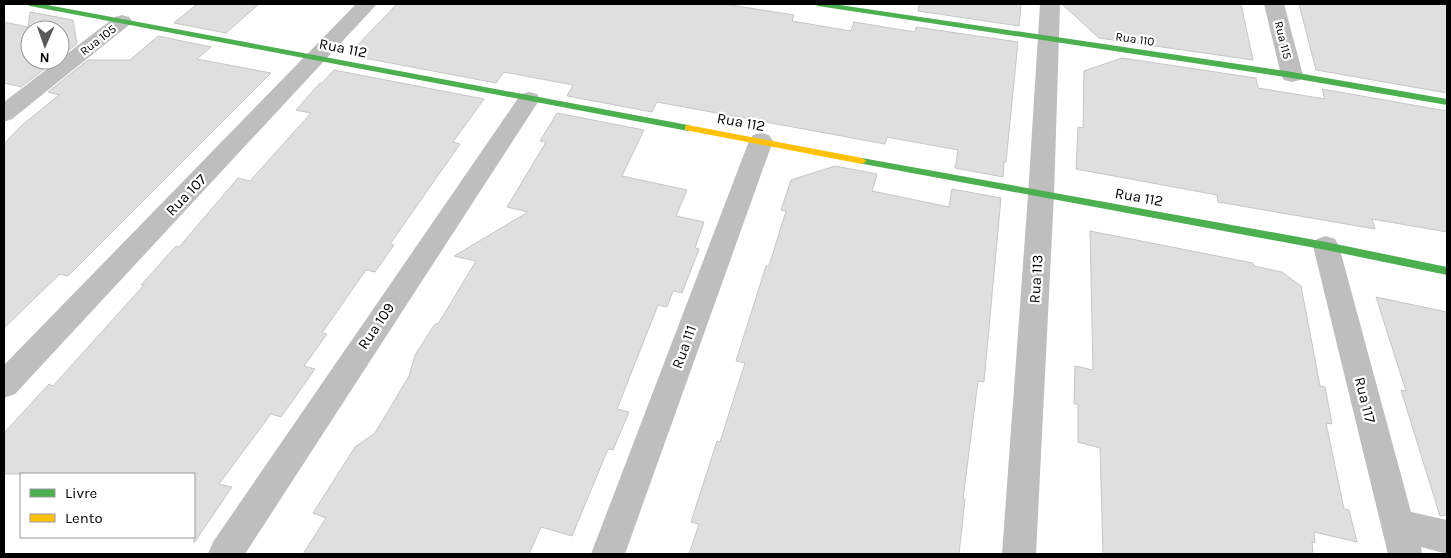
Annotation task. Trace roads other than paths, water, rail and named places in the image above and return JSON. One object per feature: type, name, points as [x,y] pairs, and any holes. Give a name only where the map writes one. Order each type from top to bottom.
[{"type":"street","name":"Rua 112","points":[[30,4],[1041,195],[1326,246],[1447,271]]},
{"type":"street","name":"Rua 107","points":[[4,386],[367,4]]},
{"type":"street","name":"Rua 110","points":[[818,4],[1292,76],[1447,102]]},
{"type":"street","name":"Rua 113","points":[[1019,554],[1041,195],[1050,4]]},
{"type":"street","name":"Rua 115","points":[[1274,4],[1292,76]]},
{"type":"street","name":"Rua 105","points":[[4,114],[122,21]]},
{"type":"street","name":"Rua 109","points":[[224,554],[529,99]]},
{"type":"street","name":"Rua 111","points":[[608,554],[761,141]]},
{"type":"street","name":"Rua 117","points":[[1326,246],[1401,540]]},
{"type":"street","points":[[1401,540],[1447,537]]}]
